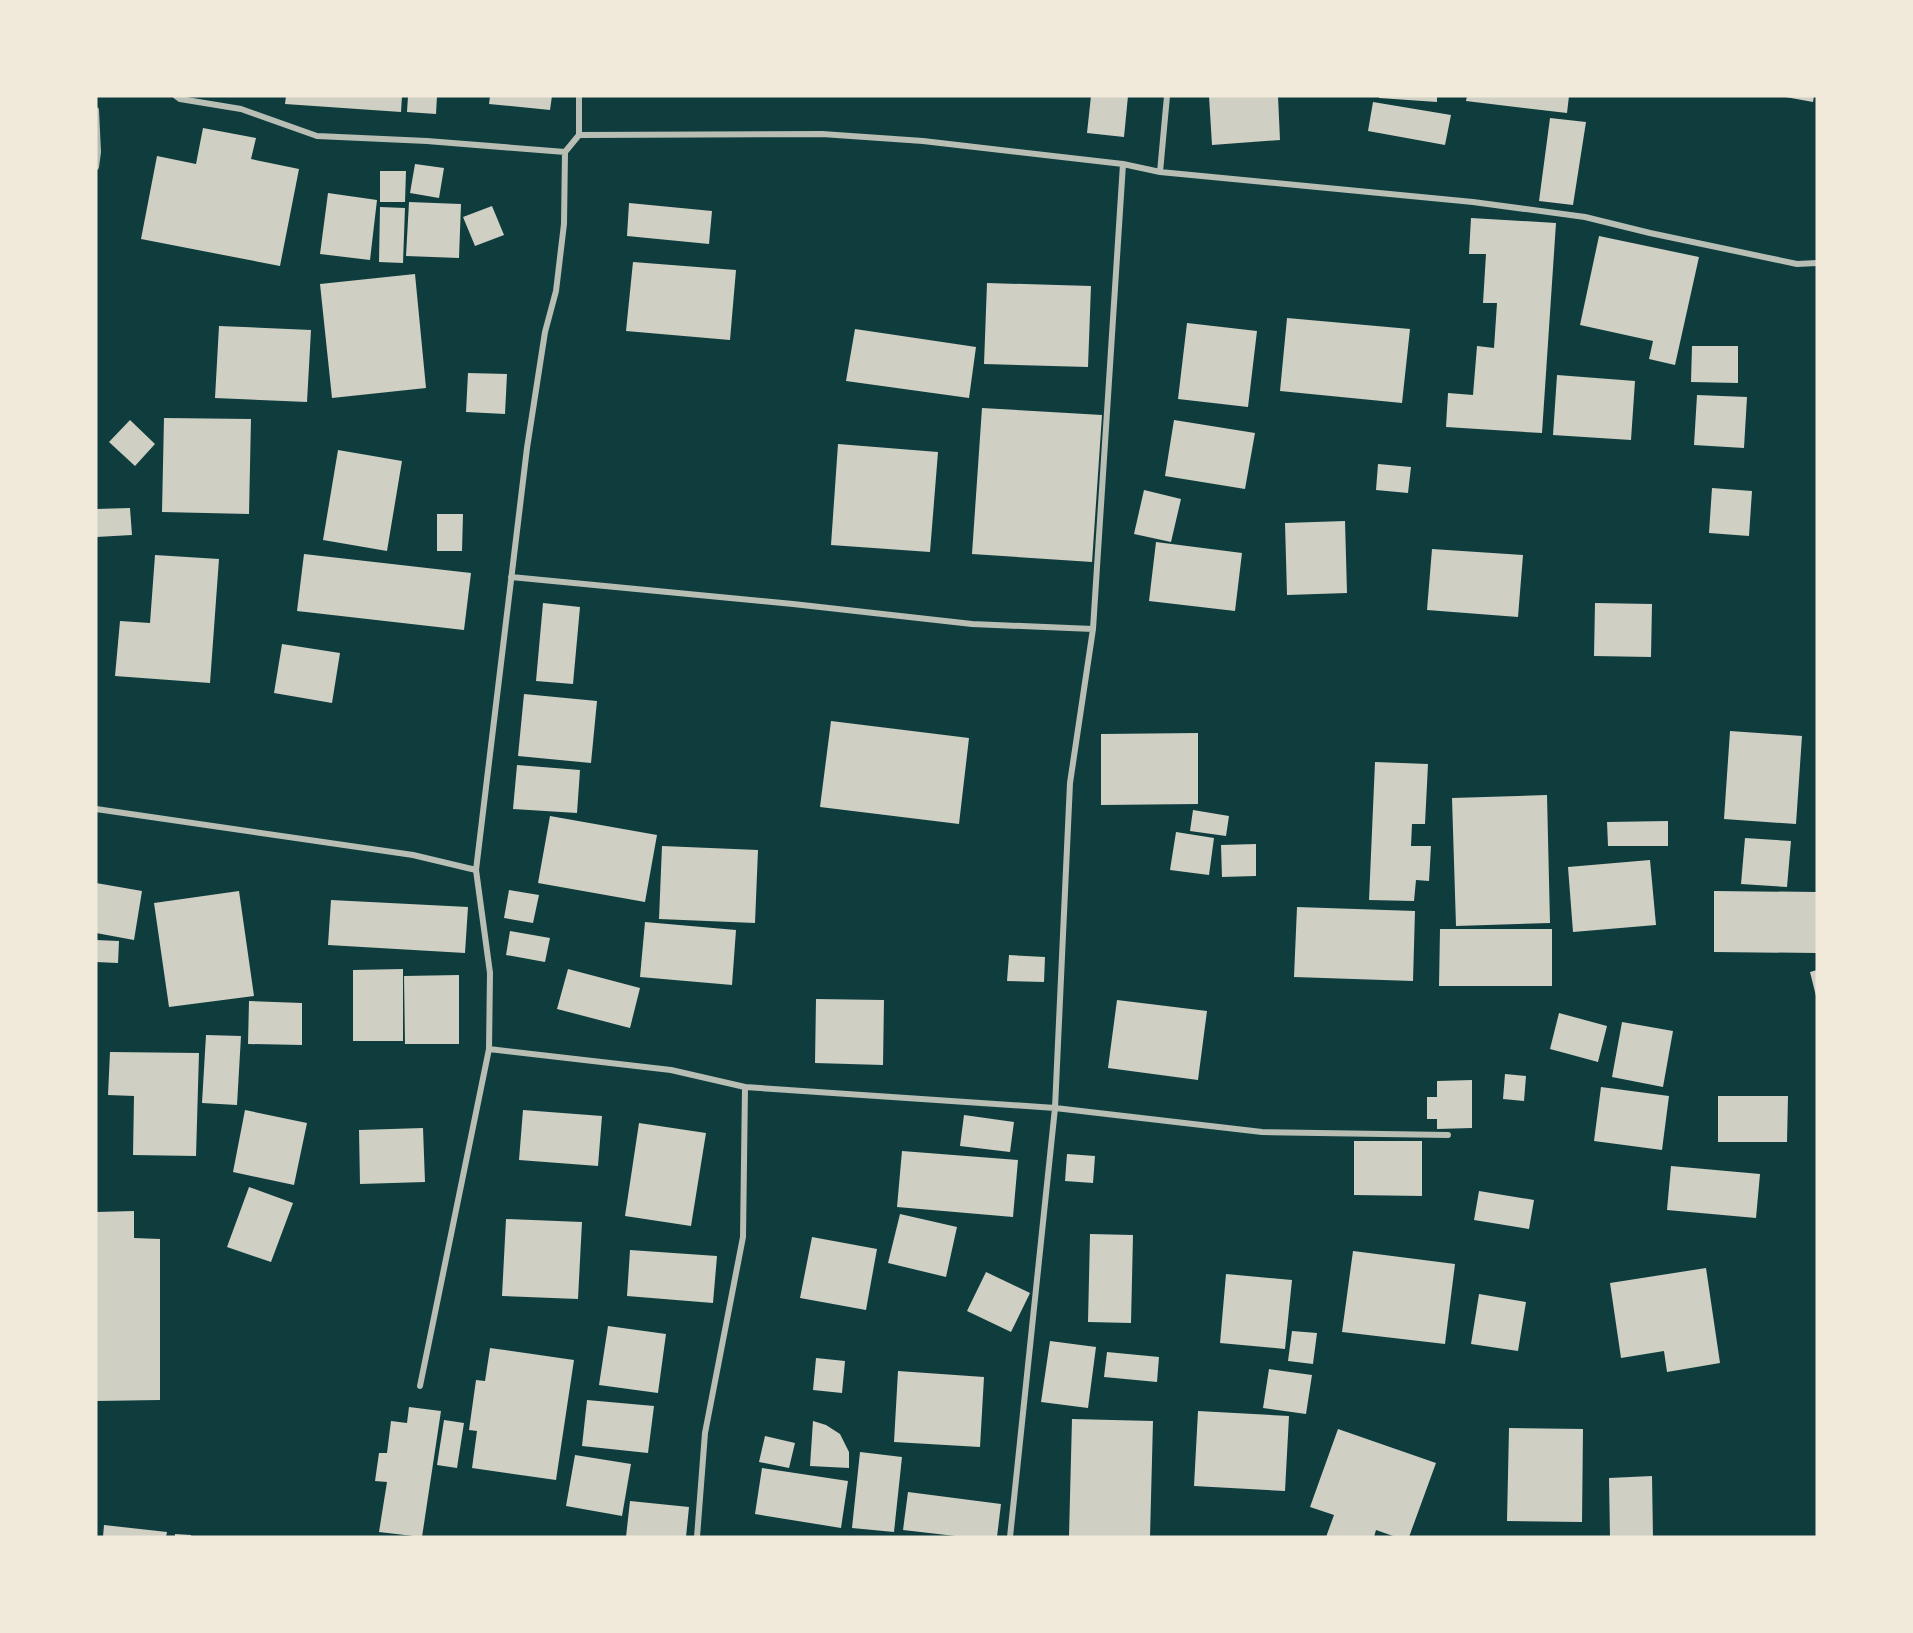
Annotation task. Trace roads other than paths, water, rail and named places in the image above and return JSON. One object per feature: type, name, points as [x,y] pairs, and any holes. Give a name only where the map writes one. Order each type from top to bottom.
[{"type":"street","points":[[176,96],[180,99],[242,109],[318,136],[427,141],[565,152]]},
{"type":"street","points":[[420,1386],[489,1049],[490,973],[476,870],[527,448],[545,332],[556,291],[564,224],[565,152],[579,135],[579,96]]},
{"type":"street","points":[[1160,172],[1167,96]]},
{"type":"street","points":[[96,110],[98,152],[96,168]]},
{"type":"street","points":[[579,135],[822,134],[923,141],[1123,164],[1160,172],[1473,202],[1585,218],[1797,264],[1817,263]]},
{"type":"street","points":[[1010,1537],[1055,1108],[1070,783],[1093,629],[1123,164]]},
{"type":"street","points":[[511,578],[781,603],[972,624],[1093,629]]},
{"type":"street","points":[[96,809],[413,855],[476,870]]},
{"type":"street","points":[[489,1049],[671,1070],[745,1087],[1055,1108],[1262,1132],[1448,1135]]},
{"type":"street","points":[[697,1537],[705,1433],[743,1237],[745,1087]]}]
